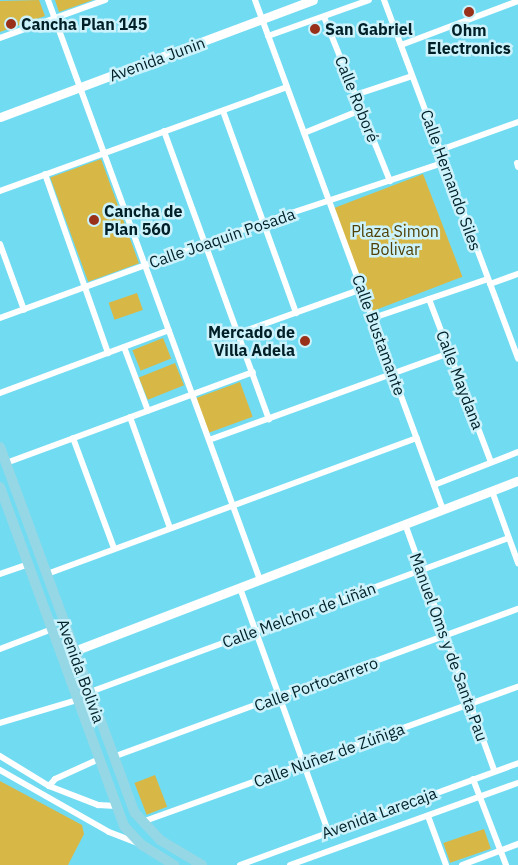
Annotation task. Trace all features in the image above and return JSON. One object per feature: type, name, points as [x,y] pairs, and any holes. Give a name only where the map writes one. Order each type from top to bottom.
[{"type":"main road","name":"Avenida Bolivia","points":[[0,447],[113,757],[141,823],[160,840],[191,862],[202,865]]},
{"type":"main road","name":"Avenida Bolivia","points":[[0,487],[2,500],[29,564],[124,826],[142,845],[174,865]]},
{"type":"street","points":[[48,0],[260,580]]},
{"type":"street","points":[[0,38],[105,0]]},
{"type":"street","name":"Calle Bustamante","points":[[255,0],[443,510]]},
{"type":"street","name":"Avenida Junin","points":[[0,117],[313,0]]},
{"type":"street","points":[[268,36],[369,0]]},
{"type":"street","name":"Calle Hernando Siles","points":[[384,0],[518,360]]},
{"type":"street","points":[[401,45],[518,1]]},
{"type":"street","name":"Calle Roboré","points":[[324,17],[390,182]]},
{"type":"street","points":[[355,95],[412,76]]},
{"type":"street","points":[[0,191],[287,87]]},
{"type":"street","points":[[304,133],[361,110]]},
{"type":"street","points":[[223,111],[261,223],[296,313]]},
{"type":"street","points":[[440,150],[518,122]]},
{"type":"street","points":[[164,131],[269,418]]},
{"type":"street","name":"Calle Joaquin Posada","points":[[0,318],[261,223],[390,182],[444,162]]},
{"type":"street","points":[[45,174],[108,353]]},
{"type":"street","points":[[0,244],[24,310]]},
{"type":"street","points":[[373,318],[428,299],[518,274]]},
{"type":"street","points":[[239,333],[362,289]]},
{"type":"street","name":"Calle Maydana","points":[[428,299],[491,462]]},
{"type":"street","points":[[0,393],[169,330]]},
{"type":"street","points":[[124,347],[148,410]]},
{"type":"street","points":[[209,440],[449,352]]},
{"type":"street","points":[[6,463],[253,372]]},
{"type":"street","points":[[130,417],[170,528]]},
{"type":"street","points":[[73,438],[114,548]]},
{"type":"street","points":[[47,574],[417,438]]},
{"type":"street","points":[[434,485],[518,452]]},
{"type":"street","points":[[62,656],[518,481]]},
{"type":"street","points":[[492,491],[518,563]]},
{"type":"street","name":"Manuel Oms y de Santa Pau","points":[[405,524],[494,770]]},
{"type":"street","name":"Calle Melchor de Liñán","points":[[90,692],[508,538]]},
{"type":"street","points":[[0,574],[29,564]]},
{"type":"street","points":[[240,588],[328,831]]},
{"type":"street","name":"Calle Portocarrero","points":[[113,757],[280,698],[518,609]]},
{"type":"street","points":[[0,649],[52,629]]},
{"type":"street","name":"Calle Núñez de Zúñiga","points":[[141,823],[518,687]]},
{"type":"street","points":[[0,723],[77,700]]},
{"type":"street","points":[[0,756],[49,786],[98,805],[116,806]]},
{"type":"street","points":[[49,786],[55,779],[99,760]]},
{"type":"street","name":"Avenida Larecaja","points":[[241,865],[328,831],[518,763]]},
{"type":"street","points":[[0,770],[109,832],[142,845]]},
{"type":"street","points":[[473,779],[506,865]]},
{"type":"street","name":"Avenida Larecaja","points":[[290,865],[428,816],[480,795],[518,783]]},
{"type":"street","points":[[428,816],[446,865]]},
{"type":"street","points":[[462,865],[518,844]]},
{"type":"green space","name":"Cancha Plan 145","points":[[39,0],[45,16],[0,32],[0,1]]},
{"type":"green space","points":[[55,0],[93,0],[59,12]]},
{"type":"green space","name":"Cancha de Plan 560","points":[[101,159],[139,263],[88,282],[50,177]]},
{"type":"green space","name":"Plaza Simon Bolivar","points":[[423,174],[462,277],[371,312],[332,209]]},
{"type":"green space","points":[[137,293],[143,310],[114,320],[109,303]]},
{"type":"green space","points":[[163,338],[171,358],[141,371],[132,350]]},
{"type":"green space","points":[[175,363],[184,385],[148,400],[139,378]]},
{"type":"green space","points":[[240,382],[253,417],[208,433],[195,398]]},
{"type":"green space","points":[[155,775],[167,807],[147,815],[134,783]]},
{"type":"green space","points":[[0,781],[82,825],[84,834],[68,865],[0,865]]},
{"type":"green space","points":[[484,829],[491,849],[450,863],[443,843]]},
{"type":"place","name":"Ohm Electronics","points":[[469,12]]},
{"type":"place","name":"Cancha Plan 145","points":[[11,24]]},
{"type":"place","name":"San Gabriel","points":[[315,29]]},
{"type":"place","name":"Cancha de Plan 560","points":[[94,220]]},
{"type":"place","name":"Mercado de Villa Adela","points":[[305,341]]}]
